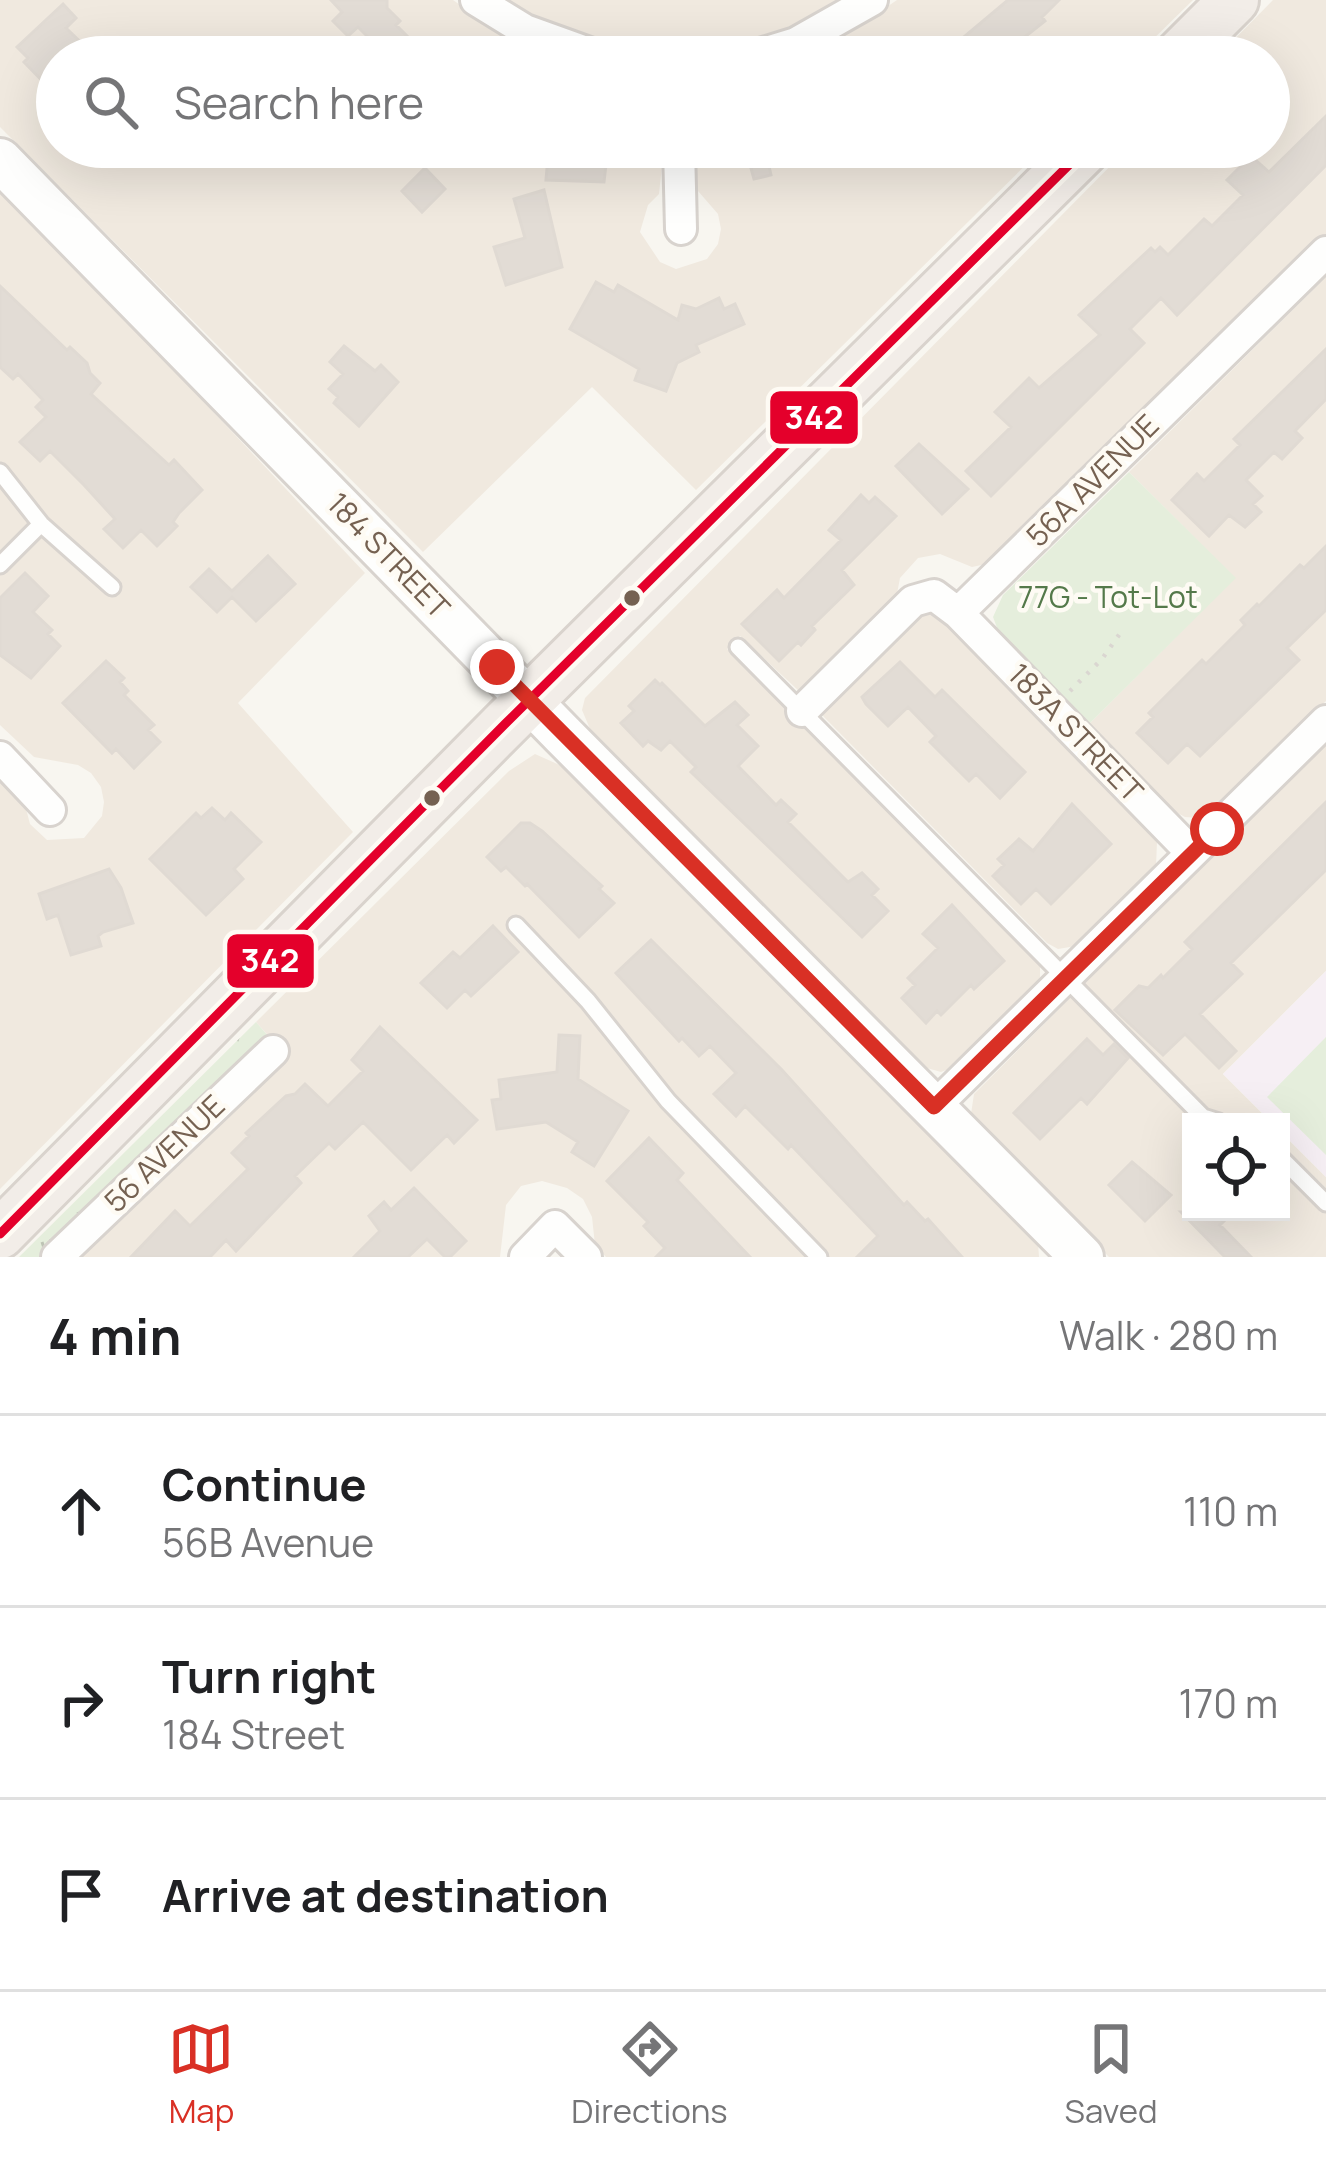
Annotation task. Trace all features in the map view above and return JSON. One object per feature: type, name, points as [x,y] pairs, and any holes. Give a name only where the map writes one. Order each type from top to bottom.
[{"type":"highway","points":[[1198,36],[1234,0]]},
{"type":"highway","name":"56 AVENUE","points":[[0,1234],[1066,168]]},
{"type":"main road","name":"184 STREET","points":[[0,160],[1082,1257]]},
{"type":"street","points":[[476,0],[542,36]]},
{"type":"street","points":[[808,36],[872,0]]},
{"type":"street","points":[[680,168],[681,229]]},
{"type":"street","name":"56A AVENUE","points":[[958,614],[1326,252]]},
{"type":"street","points":[[802,711],[913,601],[934,595],[958,614]]},
{"type":"street","name":"183A STREET","points":[[958,614],[1192,854]]},
{"type":"street","points":[[934,1107],[1326,721]]},
{"type":"street","points":[[0,757],[50,810]]},
{"type":"street","name":"56 AVENUE","points":[[56,1257],[273,1051]]},
{"type":"street","points":[[524,1257],[555,1226],[586,1257]]},
{"type":"lane","points":[[0,472],[41,524],[112,587]]},
{"type":"lane","points":[[0,565],[41,524]]},
{"type":"lane","points":[[738,646],[1199,1113]]},
{"type":"lane","points":[[516,925],[588,1001],[668,1102],[819,1257]]},
{"type":"lane","points":[[1290,1167],[1326,1203]]},
{"type":"path","points":[[1064,696],[1102,659],[1121,632]]},
{"type":"shaded area","points":[[0,0],[453,0],[505,36],[36,36],[36,163],[0,127]]},
{"type":"shaded area","points":[[505,0],[849,0],[768,36],[583,36],[532,17]]},
{"type":"shaded area","points":[[897,0],[1193,0],[1156,36],[844,36]]},
{"type":"shaded area","points":[[1273,0],[1326,0],[1326,234],[991,563],[972,567],[940,554],[918,558],[900,578],[896,599],[800,692],[740,636],[727,649],[1040,966],[1035,987],[954,1067],[941,1072],[927,1068],[593,736],[582,710],[585,698],[1108,168],[1290,168],[1290,36],[1238,36]]},
{"type":"shaded area","points":[[41,168],[662,168],[659,194],[648,205],[640,232],[660,262],[676,269],[707,259],[718,244],[721,229],[718,214],[698,191],[693,168],[1023,168],[696,490],[592,387],[423,552]]},
{"type":"shaded area","points":[[0,185],[365,573],[238,703],[353,832],[0,1189],[0,767],[21,790],[30,824],[47,840],[84,838],[102,816],[104,802],[91,773],[78,765],[34,757],[0,725]]},
{"type":"shaded area","points":[[1326,277],[1326,701],[1214,812],[1185,817],[1172,810],[1088,725],[1235,578],[1129,472]]},
{"type":"shaded area","points":[[919,614],[931,614],[944,622],[1157,842],[1156,866],[1076,946],[1058,949],[1047,943],[823,716],[821,710]]},
{"type":"shaded area","points":[[1326,743],[1326,971],[1223,1074],[1262,1113],[1182,1113],[1182,1221],[1290,1221],[1290,1141],[1326,1177],[1326,1257],[1109,1257],[974,1120],[974,1094]]},
{"type":"shaded area","points":[[535,754],[564,767],[1038,1243],[1039,1257],[606,1257],[595,1245],[592,1217],[583,1199],[567,1188],[542,1181],[521,1186],[506,1205],[500,1257],[70,1257],[283,1052],[256,1022],[509,771]]},
{"type":"shaded area","points":[[1326,971],[1326,1177],[1290,1141],[1290,1113],[1262,1113],[1223,1074]]},
{"type":"green space","name":"77G - Tot-Lot","points":[[1129,472],[1236,578],[1088,725],[999,633],[993,617],[1003,595]]},
{"type":"green space","points":[[256,1022],[270,1038],[43,1257],[19,1257]]},
{"type":"green space","points":[[1326,1037],[1326,1155],[1290,1120],[1290,1113],[1283,1113],[1267,1097]]},
{"type":"building","points":[[331,0],[387,0],[387,8],[400,21],[396,25],[407,36],[367,36],[358,27],[348,36],[333,21],[342,12]]},
{"type":"building","points":[[1008,0],[1059,0],[1042,17],[1045,21],[1026,36],[965,36]]},
{"type":"building","points":[[63,4],[76,18],[66,28],[74,36],[36,36],[36,74],[17,47]]},
{"type":"building","points":[[1326,116],[1326,165],[1177,315],[1161,298],[1130,329],[1144,343],[991,496],[966,471],[1011,427],[995,412],[1029,378],[1039,388],[1100,335],[1079,315],[1151,248],[1155,252],[1160,247],[1168,255],[1204,219],[1212,226],[1243,195],[1227,180],[1239,168],[1269,172],[1290,168],[1290,151]]},
{"type":"building","points":[[425,168],[445,189],[422,212],[402,191]]},
{"type":"building","points":[[547,168],[606,168],[604,182],[546,180]]},
{"type":"building","points":[[751,168],[769,168],[771,175],[754,179]]},
{"type":"building","points":[[544,190],[562,267],[506,285],[494,247],[525,238],[514,199]]},
{"type":"building","points":[[596,282],[614,292],[618,285],[678,320],[682,305],[696,309],[719,298],[724,309],[735,304],[744,324],[696,345],[699,352],[677,363],[666,391],[635,380],[639,369],[570,329]]},
{"type":"building","points":[[0,286],[87,363],[100,383],[91,394],[169,465],[174,460],[202,490],[157,546],[141,530],[123,548],[104,529],[115,519],[84,485],[50,451],[40,461],[20,442],[46,417],[36,407],[43,400],[18,374],[13,379],[0,367]]},
{"type":"building","points":[[344,346],[375,371],[381,365],[398,382],[359,426],[334,403],[338,397],[329,389],[343,374],[330,362]]},
{"type":"building","points":[[1326,349],[1326,399],[1295,431],[1302,438],[1282,459],[1274,452],[1246,480],[1262,496],[1253,504],[1261,512],[1245,527],[1229,515],[1209,536],[1172,500],[1197,474],[1204,481],[1240,445],[1234,439]]},
{"type":"building","points":[[919,444],[968,489],[942,514],[896,466]]},
{"type":"building","points":[[861,495],[869,503],[875,497],[896,516],[842,570],[854,585],[812,626],[815,630],[801,645],[798,642],[779,661],[742,624],[777,590],[784,598],[841,540],[829,530]]},
{"type":"building","points":[[1326,546],[1326,610],[1287,648],[1299,660],[1200,756],[1187,744],[1168,763],[1137,733],[1153,717],[1149,713],[1245,625],[1241,620],[1257,604]]},
{"type":"building","points":[[268,556],[295,584],[256,621],[232,597],[217,612],[191,587],[209,569],[232,591]]},
{"type":"building","points":[[25,573],[48,596],[33,612],[52,630],[48,634],[60,646],[31,678],[0,655],[0,598]]},
{"type":"building","points":[[106,661],[124,678],[120,682],[128,691],[124,695],[154,725],[148,730],[160,742],[134,768],[116,749],[112,753],[63,703]]},
{"type":"building","points":[[900,662],[935,697],[942,690],[1025,772],[1000,798],[976,774],[969,781],[930,742],[936,736],[908,707],[888,726],[866,704],[862,697]]},
{"type":"building","points":[[655,680],[705,726],[735,702],[748,715],[737,725],[758,746],[738,766],[776,805],[781,800],[796,814],[788,822],[848,882],[862,873],[878,889],[872,895],[888,911],[862,937],[691,772],[696,767],[670,741],[661,750],[648,741],[643,746],[621,723],[634,711],[629,706]]},
{"type":"building","points":[[1326,802],[1326,870],[1231,963],[1242,974],[1200,1014],[1236,1051],[1219,1068],[1185,1034],[1163,1055],[1115,1010],[1139,986],[1148,988],[1161,975],[1163,978],[1192,949],[1185,942]]},
{"type":"building","points":[[1072,804],[1111,844],[1051,904],[1036,889],[1021,904],[993,876],[1004,865],[998,859],[1019,839],[1033,851]]},
{"type":"building","points":[[212,808],[225,820],[231,813],[261,842],[234,869],[243,879],[206,915],[150,859],[196,813],[201,818]]},
{"type":"building","points":[[521,823],[542,831],[614,903],[579,937],[527,884],[506,867],[501,871],[487,857]]},
{"type":"building","points":[[109,869],[133,923],[103,932],[98,936],[101,946],[71,955],[58,915],[47,919],[39,894]]},
{"type":"building","points":[[952,905],[1004,961],[926,1023],[902,998],[915,985],[908,978],[938,948],[923,934]]},
{"type":"building","points":[[493,926],[518,952],[471,996],[465,990],[447,1008],[421,983],[453,952],[460,958]]},
{"type":"building","points":[[651,940],[782,1070],[904,1205],[907,1202],[928,1219],[962,1257],[857,1257],[878,1236],[791,1145],[788,1149],[745,1106],[736,1116],[714,1094],[736,1073],[710,1046],[699,1056],[682,1038],[679,1041],[616,973]]},
{"type":"building","points":[[380,1027],[477,1120],[454,1143],[447,1135],[411,1170],[363,1122],[335,1149],[329,1143],[295,1176],[301,1183],[236,1251],[226,1240],[210,1257],[131,1257],[175,1211],[190,1226],[248,1169],[232,1153],[286,1096],[305,1084],[328,1106],[363,1071],[352,1060]]},
{"type":"building","points":[[559,1035],[580,1036],[578,1079],[628,1111],[594,1166],[572,1152],[578,1142],[546,1122],[497,1129],[492,1100],[501,1099],[499,1080],[557,1072]]},
{"type":"building","points":[[1087,1039],[1103,1055],[1114,1044],[1128,1058],[1087,1104],[1081,1098],[1040,1139],[1014,1113]]},
{"type":"building","points":[[649,1138],[683,1173],[677,1180],[750,1257],[656,1257],[665,1248],[644,1226],[648,1222],[607,1181]]},
{"type":"building","points":[[1132,1162],[1171,1195],[1145,1221],[1109,1185]]},
{"type":"building","points":[[414,1188],[466,1241],[450,1257],[427,1239],[408,1257],[354,1257],[380,1231],[369,1216],[384,1202],[391,1210]]},
{"type":"building","points":[[1190,1221],[1224,1221],[1220,1225],[1251,1257],[1225,1257]]},
{"type":"transit line","name":"342","points":[[0,1234],[1066,168]]},
{"type":"route","points":[[497,667],[934,1107],[1217,829]]}]
